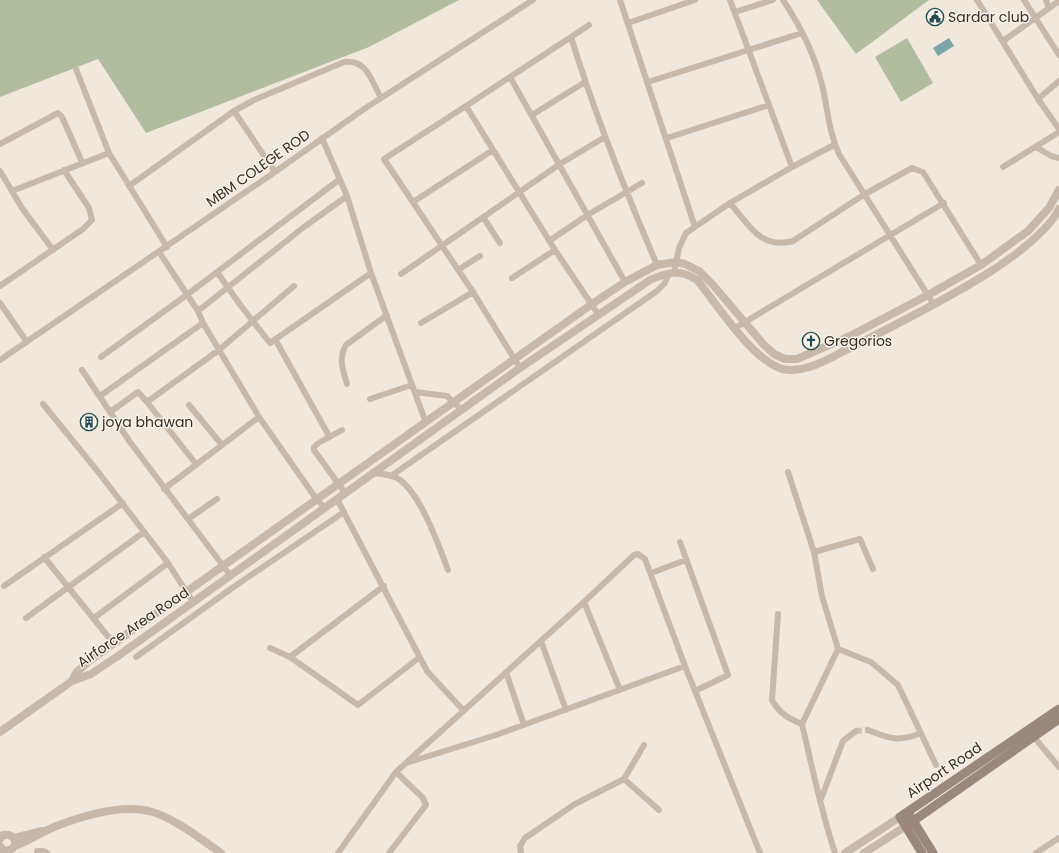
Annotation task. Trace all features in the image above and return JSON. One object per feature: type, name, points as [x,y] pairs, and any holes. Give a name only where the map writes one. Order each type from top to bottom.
[{"type":"main road","name":"Airport Road","points":[[904,814],[1059,709]]},
{"type":"main road","name":"Airport Road","points":[[910,824],[1059,719]]},
{"type":"main road","points":[[904,814],[933,853]]},
{"type":"main road","points":[[910,824],[922,853]]},
{"type":"street","name":"MBM COLEGE ROD","points":[[0,360],[167,247],[381,98],[533,0]]},
{"type":"street","points":[[620,0],[667,138],[695,227]]},
{"type":"street","points":[[628,23],[695,0]]},
{"type":"street","points":[[730,0],[792,167]]},
{"type":"street","points":[[735,12],[773,0]]},
{"type":"street","points":[[783,0],[811,50],[818,68],[834,145],[934,305]]},
{"type":"street","points":[[977,0],[1038,99],[1059,129]]},
{"type":"street","points":[[1024,0],[1034,18],[1059,55]]},
{"type":"street","points":[[1046,0],[1049,8]]},
{"type":"street","points":[[1003,41],[1059,2]]},
{"type":"street","points":[[520,368],[473,292],[384,159],[589,25]]},
{"type":"street","points":[[648,82],[802,33]]},
{"type":"street","points":[[571,37],[585,82],[605,137],[626,192],[657,265]]},
{"type":"street","points":[[129,186],[234,111],[254,100],[307,76],[344,62],[354,61],[362,65],[381,98]]},
{"type":"street","points":[[76,69],[109,153],[167,247]]},
{"type":"street","points":[[510,77],[589,214],[625,282]]},
{"type":"street","points":[[1038,99],[1059,81]]},
{"type":"street","points":[[532,115],[585,82]]},
{"type":"street","points":[[667,138],[769,105]]},
{"type":"street","points":[[466,106],[549,241],[598,314]]},
{"type":"street","points":[[234,111],[275,172]]},
{"type":"street","points":[[0,144],[58,113],[62,117],[82,162]]},
{"type":"street","points":[[1003,167],[1059,132]]},
{"type":"street","points":[[401,274],[560,164],[605,137]]},
{"type":"street","points":[[322,138],[347,196],[372,273],[426,423]]},
{"type":"street","points":[[391,476],[657,291],[665,283],[676,262],[681,240],[686,233],[730,203],[792,167],[834,145]]},
{"type":"street","points":[[1036,147],[1051,156],[1059,158]]},
{"type":"street","points":[[413,202],[493,150]]},
{"type":"street","points":[[12,191],[82,162],[109,153]]},
{"type":"street","points":[[730,203],[757,234],[768,241],[777,244],[793,241],[865,194],[908,169],[918,169],[923,172],[944,203],[981,265]]},
{"type":"street","points":[[0,286],[83,229],[92,220],[89,208],[64,170]]},
{"type":"street","points":[[0,171],[53,250]]},
{"type":"street","points":[[100,357],[188,294],[340,179]]},
{"type":"street","points":[[549,241],[589,214],[642,183]]},
{"type":"street","points":[[72,681],[76,674],[89,661],[186,592],[592,304],[625,282],[657,265],[676,262],[699,271],[774,354],[785,359],[797,359],[850,336],[981,265],[1028,231],[1050,208],[1059,190]]},
{"type":"street","points":[[198,311],[228,290],[304,227],[347,196]]},
{"type":"street","points":[[735,328],[944,203]]},
{"type":"street","points":[[671,272],[683,272],[697,280],[755,352],[767,362],[782,369],[794,370],[810,367],[934,305],[986,274],[1036,238],[1050,223],[1059,209]]},
{"type":"street","points":[[483,217],[500,243]]},
{"type":"street","points":[[512,278],[555,250]]},
{"type":"street","points":[[159,252],[188,294],[198,311],[203,324],[259,417],[317,500],[325,508]]},
{"type":"street","points":[[458,270],[480,256]]},
{"type":"street","points":[[217,272],[228,290],[270,343],[372,273]]},
{"type":"street","name":"Airforce Area Road","points":[[0,732],[72,681],[91,674],[574,330],[637,287],[661,275],[671,272]]},
{"type":"street","points":[[147,402],[219,350],[294,286]]},
{"type":"street","points":[[421,323],[473,292]]},
{"type":"street","points":[[0,303],[27,342]]},
{"type":"street","points":[[347,384],[341,363],[342,351],[346,346],[387,315]]},
{"type":"street","points":[[100,396],[203,324]]},
{"type":"street","points":[[574,330],[582,342]]},
{"type":"street","points":[[275,339],[329,436]]},
{"type":"street","points":[[82,370],[164,489],[223,566],[234,586]]},
{"type":"street","points":[[370,399],[412,385]]},
{"type":"street","points":[[110,412],[138,392],[196,464]]},
{"type":"street","points":[[415,392],[442,395],[455,402],[462,410]]},
{"type":"street","points":[[43,404],[168,563],[193,602]]},
{"type":"street","points":[[189,405],[222,445]]},
{"type":"street","points":[[164,489],[259,417]]},
{"type":"street","points":[[342,430],[317,444],[314,450],[345,493]]},
{"type":"street","points":[[788,472],[814,552],[822,596],[838,648],[802,724],[821,799],[825,822],[835,853]]},
{"type":"street","points":[[373,473],[400,479],[405,484],[422,508],[448,570]]},
{"type":"street","points":[[188,519],[217,499]]},
{"type":"street","points":[[337,499],[384,586],[427,672],[463,710]]},
{"type":"street","points":[[4,586],[123,504]]},
{"type":"street","points":[[136,657],[234,586],[344,512]]},
{"type":"street","points":[[26,618],[144,532]]},
{"type":"street","points":[[814,552],[860,539],[873,569]]},
{"type":"street","points":[[680,542],[728,675],[695,691]]},
{"type":"street","points":[[338,853],[396,772],[634,555],[638,554],[642,555],[651,573],[685,666],[760,853]]},
{"type":"street","points":[[44,557],[114,644]]},
{"type":"street","points":[[651,573],[686,560]]},
{"type":"street","points":[[94,618],[168,563]]},
{"type":"street","points":[[290,657],[384,586]]},
{"type":"street","points":[[584,602],[620,690]]},
{"type":"street","points":[[778,614],[772,700],[776,708],[787,718],[802,724]]},
{"type":"street","points":[[541,641],[566,710]]},
{"type":"street","points":[[270,648],[290,657],[358,705],[420,657]]},
{"type":"street","points":[[838,648],[871,662],[898,685],[936,765]]},
{"type":"street","points":[[406,763],[524,725],[685,666]]},
{"type":"street","points":[[506,672],[524,725]]},
{"type":"street","points":[[868,730],[888,738],[904,739],[921,733]]},
{"type":"street","points":[[821,799],[843,741],[856,731]]},
{"type":"street","points":[[1033,736],[1059,767]]},
{"type":"street","points":[[521,853],[520,846],[524,838],[576,804],[624,779],[644,745]]},
{"type":"street","points":[[389,853],[426,805],[423,798],[396,772]]},
{"type":"street","points":[[624,779],[659,810]]},
{"type":"street","points":[[5,843],[92,815],[124,809],[149,811],[162,816],[221,853]]},
{"type":"street","name":"Airport Road","points":[[845,853],[904,814]]},
{"type":"street","name":"Airport Road","points":[[864,853],[910,824]]},
{"type":"street","points":[[1036,853],[1059,838]]},
{"type":"street","points":[[37,851],[47,853]]},
{"type":"green space","points":[[0,0],[459,0],[369,47],[146,133],[98,59],[0,97]]},
{"type":"green space","points":[[817,0],[929,0],[856,54]]},
{"type":"green space","points":[[907,38],[933,83],[901,102],[875,57]]},
{"type":"water","points":[[949,38],[954,46],[938,56],[933,48]]},
{"type":"tunnel","points":[[856,731],[868,730]]},
{"type":"place","name":"Sardar club","points":[[935,17]]},
{"type":"place","name":"Gregorios","points":[[811,341]]},
{"type":"place","name":"joya bhawan","points":[[89,422]]}]
